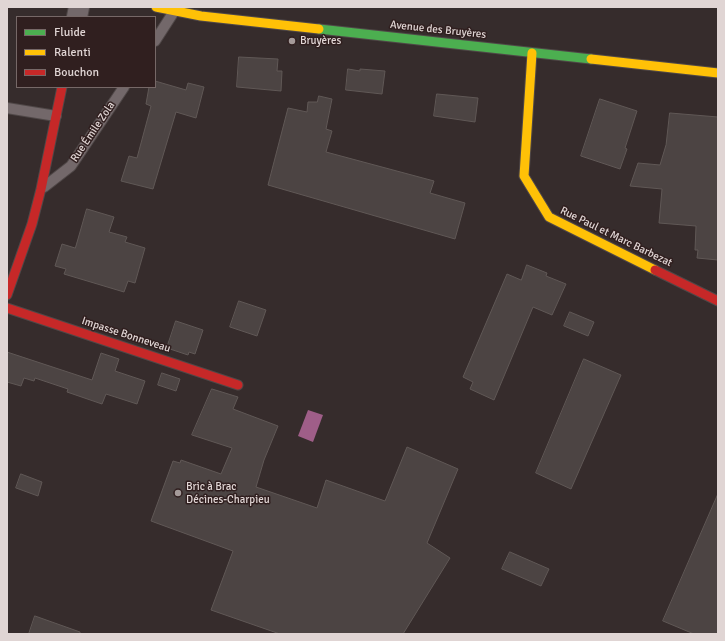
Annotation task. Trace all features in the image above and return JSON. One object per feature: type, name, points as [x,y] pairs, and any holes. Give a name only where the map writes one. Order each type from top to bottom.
[{"type":"street","name":"Avenue des Bruyères","points":[[157,7],[201,16],[718,73]]},
{"type":"street","name":"Rue Paul et Marc Barbezat","points":[[532,53],[524,176],[549,217],[718,301]]},
{"type":"street","points":[[7,295],[11,270],[32,224],[41,189],[62,88]]},
{"type":"street","name":"Impasse Bonneveau","points":[[7,308],[238,385]]},
{"type":"lane","points":[[156,39],[175,10]]},
{"type":"lane","name":"Rue Émile Zola","points":[[41,189],[71,166],[123,88]]},
{"type":"lane","points":[[7,108],[56,116]]},
{"type":"shaded area","points":[[308,410],[323,415],[313,442],[298,436]]},
{"type":"building","points":[[239,57],[278,59],[277,71],[282,71],[281,91],[237,87]]},
{"type":"building","points":[[348,69],[360,71],[360,69],[385,71],[382,94],[346,90]]},
{"type":"building","points":[[156,81],[186,90],[188,83],[204,87],[196,118],[176,112],[153,189],[121,181],[129,156],[137,158],[151,106],[146,104],[149,88],[156,88]]},
{"type":"building","points":[[437,94],[478,98],[475,122],[434,116]]},
{"type":"building","points":[[319,96],[332,99],[326,129],[332,131],[326,152],[434,181],[430,193],[465,203],[455,239],[268,185],[288,108],[307,112],[308,102],[317,102]]},
{"type":"building","points":[[600,99],[637,111],[620,169],[581,156]]},
{"type":"building","points":[[670,113],[718,117],[718,260],[697,258],[698,250],[695,250],[696,226],[659,223],[662,189],[630,186],[638,163],[660,165],[666,145]]},
{"type":"building","points":[[87,209],[114,217],[109,232],[127,237],[125,242],[145,248],[135,283],[128,281],[124,292],[64,274],[66,269],[55,266],[62,244],[75,248]]},
{"type":"building","points":[[527,265],[547,273],[546,276],[566,284],[552,315],[533,307],[494,400],[470,389],[473,382],[463,377],[507,274],[521,280]]},
{"type":"building","points":[[239,301],[266,310],[257,336],[230,327]]},
{"type":"building","points":[[570,312],[594,322],[588,336],[564,326]]},
{"type":"building","points":[[176,321],[203,330],[195,354],[189,352],[188,355],[167,348]]},
{"type":"building","points":[[7,352],[92,380],[101,353],[119,359],[115,371],[145,381],[137,404],[106,394],[102,404],[67,392],[68,389],[35,378],[34,381],[24,378],[21,386],[7,382]]},
{"type":"building","points":[[584,359],[621,375],[571,489],[536,473]]},
{"type":"building","points":[[162,373],[180,379],[176,391],[158,385]]},
{"type":"building","points":[[212,389],[238,397],[233,409],[278,426],[264,460],[256,487],[317,508],[326,480],[385,501],[407,447],[458,469],[427,543],[450,558],[403,634],[280,634],[211,610],[233,551],[151,521],[173,461],[180,463],[181,460],[221,474],[232,448],[192,435]]},
{"type":"building","points":[[21,474],[42,482],[38,496],[16,488]]},
{"type":"building","points":[[718,494],[718,634],[694,634],[663,621]]},
{"type":"building","points":[[510,552],[549,569],[541,586],[502,569]]},
{"type":"building","points":[[35,616],[80,632],[80,634],[29,634]]},
{"type":"traffic: fast","points":[[319,29],[591,59]]},
{"type":"traffic: slow","points":[[156,7],[201,16],[319,29]]},
{"type":"traffic: slow","points":[[532,53],[524,176],[549,217],[655,270]]},
{"type":"traffic: slow","points":[[591,59],[718,73]]},
{"type":"traffic: jam","points":[[7,295],[32,224],[41,189],[62,88]]},
{"type":"traffic: jam","points":[[655,270],[718,301]]},
{"type":"traffic: jam","points":[[7,308],[238,385]]},
{"type":"place","name":"Bruyères","points":[[292,41]]},
{"type":"place","name":"Bric à Brac Décines-Charpieu","points":[[178,493]]}]
